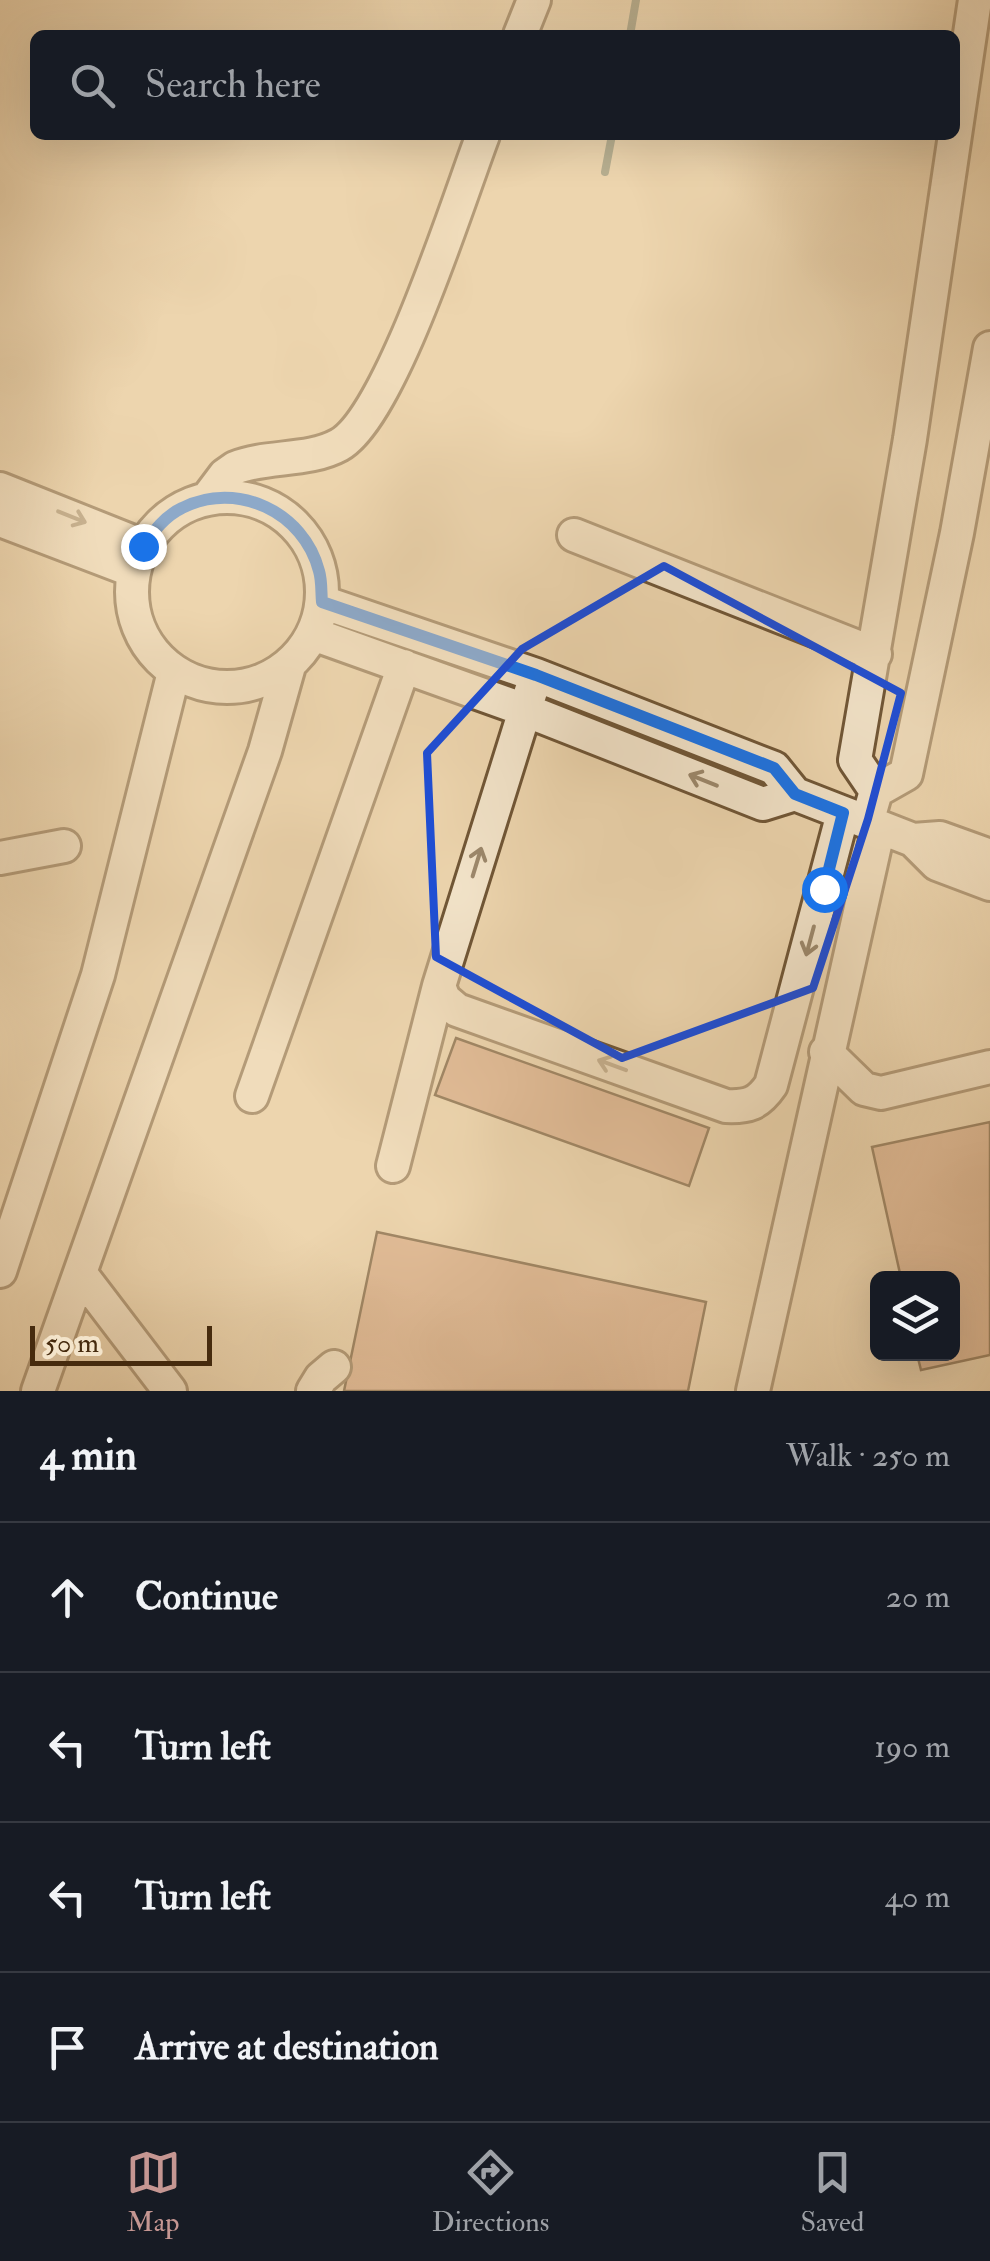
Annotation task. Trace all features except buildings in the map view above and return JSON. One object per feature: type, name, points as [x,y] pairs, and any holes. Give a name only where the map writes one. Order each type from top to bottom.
[{"type":"street","points":[[522,30],[534,0]]},
{"type":"street","points":[[960,99],[975,0]]},
{"type":"street","points":[[207,499],[234,468],[339,445],[356,432],[397,362],[481,140]]},
{"type":"street","points":[[753,1391],[826,1052],[866,814],[855,760],[876,654],[954,140]]},
{"type":"street","points":[[439,986],[444,999],[457,1010],[726,1106],[746,1107],[762,1098],[771,1085],[866,814],[906,774],[957,533],[990,348]]},
{"type":"street","points":[[0,489],[138,559]]},
{"type":"street","points":[[38,1391],[266,751],[289,666],[318,618],[320,572],[309,545],[290,522],[265,505],[236,497],[207,499],[181,508],[160,524],[138,559],[132,600],[138,628],[153,653],[174,672],[202,684],[232,688],[262,682],[289,666]]},
{"type":"street","points":[[0,520],[138,559]]},
{"type":"street","points":[[574,535],[876,654]]},
{"type":"street","points":[[318,618],[404,666],[764,804],[795,794],[866,814],[913,840],[937,864],[990,884]]},
{"type":"street","points":[[318,618],[536,675],[774,768],[795,794]]},
{"type":"street","points":[[252,1096],[404,666]]},
{"type":"street","points":[[0,1271],[98,975],[174,672]]},
{"type":"street","points":[[392,1166],[439,986],[536,675]]},
{"type":"street","points":[[913,840],[940,838],[990,856]]},
{"type":"street","points":[[0,858],[64,846]]},
{"type":"street","points":[[826,1052],[864,1089],[880,1093],[990,1067]]},
{"type":"street","points":[[80,1273],[170,1391]]},
{"type":"highlighted area","points":[[664,566],[901,693],[868,819],[813,988],[622,1058],[436,957],[427,753],[522,649]]},
{"type":"waterway","points":[[631,30],[636,0]]},
{"type":"waterway","points":[[605,172],[611,140]]},
{"type":"route","points":[[143,546],[160,524],[181,508],[207,499],[236,497],[265,505],[290,522],[309,545],[320,572],[322,602],[536,675],[774,768],[795,794],[843,813],[824,889]]}]
